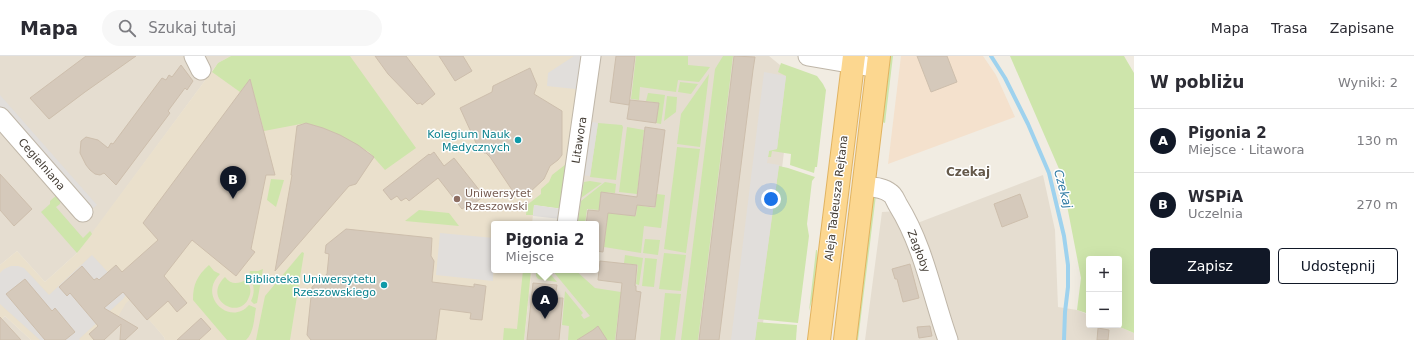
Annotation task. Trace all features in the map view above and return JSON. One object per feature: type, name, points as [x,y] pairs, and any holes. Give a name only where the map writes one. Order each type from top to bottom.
[{"type":"main road","name":"Aleja Tadeusza Rejtana","points":[[818,340],[853,60]]},
{"type":"main road","points":[[844,340],[879,62]]},
{"type":"street","name":"Litawora","points":[[567,221],[591,56]]},
{"type":"street","points":[[808,56],[879,62]]},
{"type":"street","name":"Cegielniana","points":[[0,117],[83,212]]},
{"type":"street","name":"Zagłoby","points":[[864,186],[880,188],[891,193],[904,214],[913,233],[932,285],[948,340]]},
{"type":"shaded area","points":[[0,56],[231,56],[218,63],[83,246],[45,282],[17,251],[0,265]]},
{"type":"shaded area","points":[[231,56],[585,56],[564,209],[534,205],[532,221],[491,221],[491,273],[532,273],[524,340],[165,340],[131,299],[126,303],[114,324],[103,321],[90,333],[96,340],[31,340],[5,316],[0,321],[0,265],[17,251],[45,282],[77,253],[218,63]]},
{"type":"shaded area","points":[[574,56],[585,56],[579,96],[575,89],[547,86],[548,73]]},
{"type":"shaded area","points":[[597,56],[769,56],[780,65],[794,70],[761,340],[524,340],[532,273],[599,273],[599,221],[573,221]]},
{"type":"shaded area","points":[[901,56],[983,56],[996,75],[1015,117],[888,164]]},
{"type":"shaded area","points":[[764,72],[786,76],[777,149],[769,151],[767,163],[779,165],[755,340],[731,340]]},
{"type":"shaded area","points":[[0,95],[97,205],[90,211],[0,110]]},
{"type":"shaded area","points":[[587,121],[598,123],[590,176],[579,175]]},
{"type":"shaded area","points":[[1043,175],[1055,230],[1058,307],[1077,310],[1086,314],[1086,328],[1122,328],[1134,333],[1134,340],[865,340],[882,212],[899,211],[907,227]]},
{"type":"shaded area","points":[[534,205],[562,209],[561,219],[533,216]]},
{"type":"shaded area","points":[[440,233],[491,238],[491,273],[493,273],[493,281],[436,275]]},
{"type":"shaded area","points":[[92,255],[127,293],[123,299],[79,339],[80,340],[40,340],[0,304],[0,273],[4,269],[11,266],[24,268],[49,295]]},
{"type":"shaded area","points":[[131,298],[165,340],[96,340],[89,333]]},
{"type":"shaded area","points":[[5,316],[31,340],[0,340],[0,321]]},
{"type":"green space","points":[[231,56],[350,56],[416,148],[385,170],[369,152],[340,135],[323,128],[306,123],[264,131],[250,79],[240,92],[212,72],[218,63]]},
{"type":"green space","points":[[636,56],[688,56],[688,65],[710,67],[699,82],[678,80],[676,92],[640,87],[639,100],[631,99]]},
{"type":"green space","points":[[723,56],[733,56],[698,340],[681,340],[715,69]]},
{"type":"green space","points":[[887,56],[893,56],[885,123],[882,122]]},
{"type":"green space","points":[[1010,56],[1124,56],[1134,73],[1134,333],[1122,328],[1122,256],[1086,256],[1086,313],[1077,310],[1081,278],[1063,178]]},
{"type":"green space","points":[[781,63],[817,76],[826,90],[817,167],[815,167],[814,173],[790,165],[791,154],[772,151],[771,157],[768,157],[769,150],[777,149],[786,76],[778,72]]},
{"type":"green space","points":[[709,74],[700,147],[677,144],[681,114]]},
{"type":"green space","points":[[680,82],[698,84],[691,94],[678,92]]},
{"type":"green space","points":[[648,93],[665,95],[661,124],[656,123],[659,103],[646,101]]},
{"type":"green space","points":[[667,96],[677,97],[676,112],[664,121]]},
{"type":"green space","points":[[598,123],[622,125],[623,127],[616,180],[590,177]]},
{"type":"green space","points":[[627,127],[644,130],[637,194],[619,192]]},
{"type":"green space","points":[[677,147],[700,149],[686,253],[664,249]]},
{"type":"green space","points":[[570,161],[564,209],[534,205],[533,215],[526,215],[527,205],[541,194],[541,189],[549,182],[552,175]]},
{"type":"green space","points":[[779,166],[815,177],[812,181],[807,224],[809,236],[798,323],[758,319]]},
{"type":"green space","points":[[271,179],[284,180],[276,207],[267,200]]},
{"type":"green space","points":[[590,181],[602,183],[581,198],[584,182]]},
{"type":"green space","points":[[605,182],[616,184],[615,193],[601,192],[599,210],[587,209],[585,221],[578,221],[581,201]]},
{"type":"green space","points":[[657,194],[665,195],[661,228],[644,226],[641,253],[604,247],[608,213],[636,216],[637,205],[655,208]]},
{"type":"green space","points":[[57,195],[61,199],[60,204],[56,207],[83,238],[90,231],[92,234],[77,253],[41,212]]},
{"type":"green space","points":[[876,195],[858,340],[852,340],[872,197]]},
{"type":"green space","points":[[419,210],[449,213],[459,226],[405,221]]},
{"type":"green space","points":[[645,239],[660,240],[658,255],[643,253]]},
{"type":"green space","points":[[816,250],[818,259],[818,274],[809,311]]},
{"type":"green space","points":[[302,252],[304,253],[290,340],[256,340],[265,296]]},
{"type":"green space","points":[[664,253],[686,255],[681,291],[659,289]]},
{"type":"green space","points":[[625,255],[643,258],[639,285],[636,284],[638,265],[624,263]]},
{"type":"green space","points":[[645,258],[657,259],[654,287],[642,286]]},
{"type":"green space","points":[[209,265],[214,271],[220,274],[214,283],[212,291],[214,299],[219,306],[225,311],[233,313],[241,311],[249,305],[256,308],[251,333],[246,340],[227,340],[193,300],[196,281]]},
{"type":"green space","points":[[263,269],[257,303],[254,304],[251,301],[254,291],[253,285],[248,277],[250,271],[258,271]]},
{"type":"green space","points":[[523,273],[531,273],[524,340],[503,340],[504,328],[517,329]]},
{"type":"green space","points":[[536,273],[550,273],[557,282],[538,279]]},
{"type":"green space","points":[[554,273],[578,273],[595,288],[621,292],[615,340],[568,340],[569,326],[562,325],[565,291],[583,313],[581,315],[584,319],[590,316]]},
{"type":"green space","points":[[225,277],[232,283],[246,280],[250,288],[249,297],[244,304],[238,308],[225,305],[220,300],[217,293],[219,285]]},
{"type":"green space","points":[[665,293],[681,294],[675,340],[660,340]]},
{"type":"green space","points":[[757,322],[797,325],[796,340],[755,340]]},
{"type":"building","points":[[86,56],[136,56],[49,119],[30,98]]},
{"type":"building","name":"Kolegium Nauk Medycznych","points":[[375,56],[406,56],[435,94],[422,105],[421,103],[417,104],[388,74]]},
{"type":"building","points":[[439,56],[463,56],[472,71],[455,81]]},
{"type":"building","points":[[616,56],[635,56],[629,105],[610,102]]},
{"type":"building","points":[[734,56],[755,57],[719,340],[699,340]]},
{"type":"building","points":[[917,56],[947,56],[957,82],[931,92]]},
{"type":"building","points":[[181,65],[193,81],[187,90],[185,88],[168,111],[170,113],[116,185],[104,173],[100,175],[95,174],[90,170],[80,153],[81,141],[86,137],[98,140],[108,148],[111,143],[113,144],[162,78],[166,80],[169,75],[172,77]]},
{"type":"building","name":"Kolegium Nauk Medycznych","points":[[530,68],[537,85],[534,94],[562,111],[562,155],[550,166],[544,179],[529,193],[526,191],[520,195],[517,191],[514,193],[490,157],[484,153],[476,143],[460,108],[492,92],[493,86]]},
{"type":"building","points":[[250,79],[275,175],[266,175],[251,249],[255,252],[236,276],[192,240],[164,276],[187,303],[177,312],[168,301],[147,320],[123,292],[104,308],[138,328],[125,340],[120,340],[121,324],[104,340],[94,340],[89,334],[98,326],[70,293],[67,296],[59,287],[82,266],[94,280],[97,278],[99,280],[116,265],[122,272],[158,240],[143,223]]},
{"type":"building","points":[[630,100],[659,103],[656,123],[627,119]]},
{"type":"building","points":[[306,123],[340,135],[358,145],[374,157],[356,184],[349,186],[275,271],[292,175],[297,126]]},
{"type":"building","points":[[645,127],[665,130],[655,207],[637,205],[635,216],[608,213],[603,252],[599,251],[599,221],[586,221],[588,210],[599,211],[601,192],[637,197]]},
{"type":"building","points":[[434,152],[444,166],[454,158],[484,196],[467,209],[465,207],[462,209],[438,178],[409,201],[406,198],[401,201],[397,196],[391,200],[383,190],[429,154],[430,155]]},
{"type":"building","points":[[0,174],[32,209],[14,226],[0,210]]},
{"type":"building","points":[[1020,194],[1028,217],[1002,227],[994,204]]},
{"type":"building","name":"Biblioteka Uniwersytetu Rzeszowskiego","points":[[346,229],[432,238],[431,256],[434,261],[432,282],[474,287],[474,284],[486,286],[482,320],[470,319],[471,313],[440,309],[436,340],[311,340],[307,335],[312,287],[327,274],[329,254],[325,253],[326,245]]},
{"type":"building","points":[[600,261],[637,265],[635,286],[636,291],[641,292],[635,340],[616,340],[622,283],[598,280]]},
{"type":"building","points":[[910,264],[919,298],[903,302],[897,279],[895,279],[892,269]]},
{"type":"building","points":[[25,279],[52,311],[55,308],[75,332],[65,340],[45,340],[6,294]]},
{"type":"building","points":[[533,283],[557,285],[555,298],[563,298],[559,340],[527,340]]},
{"type":"building","points":[[0,317],[21,340],[0,340]]},
{"type":"building","points":[[201,318],[211,329],[199,340],[177,340]]},
{"type":"building","points":[[598,326],[607,340],[577,340],[593,330]]},
{"type":"building","points":[[930,326],[932,336],[919,338],[917,327]]},
{"type":"building","points":[[1098,328],[1109,330],[1108,340],[1097,340]]},
{"type":"waterway","name":"Czekaj","points":[[991,56],[1005,78],[1028,124],[1049,173],[1064,236],[1068,265],[1064,340]]},
{"type":"place","name":"Kolegium Nauk Medycznych","points":[[518,140]]},
{"type":"place","name":"WSPiA","points":[[233,199]]},
{"type":"place","name":"Uniwersytet Rzeszowski","points":[[457,199]]},
{"type":"place","name":"Biblioteka Uniwersytetu Rzeszowskiego","points":[[384,285]]},
{"type":"place","name":"Pigonia 2","points":[[545,319]]},
{"type":"district","name":"Czekaj","points":[[968,172]]}]
